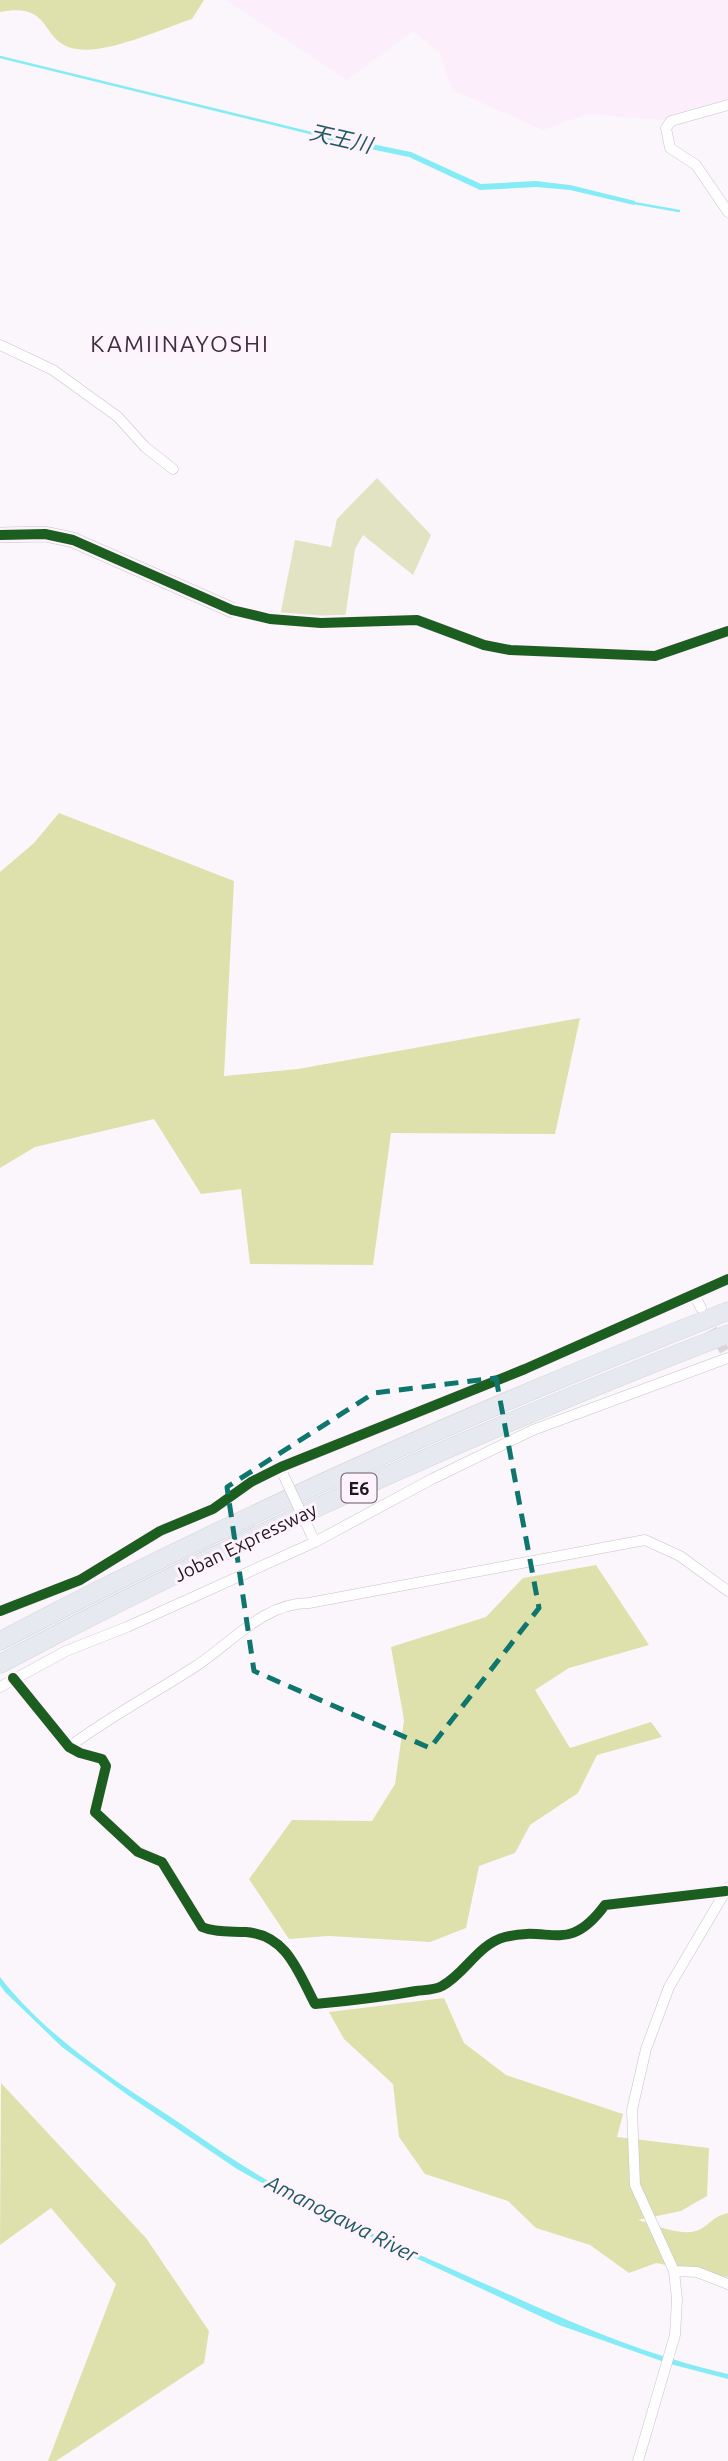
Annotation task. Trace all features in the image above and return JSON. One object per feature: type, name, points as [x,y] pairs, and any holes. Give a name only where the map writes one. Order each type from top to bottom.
[{"type":"highway","name":"Joban Expressway","points":[[0,1641],[309,1488],[589,1366],[728,1311]]},
{"type":"highway","name":"Joban Expressway","points":[[0,1664],[147,1589],[344,1495],[600,1383],[728,1334]]},
{"type":"street","points":[[728,105],[671,121],[666,128],[670,148],[696,166],[728,212]]},
{"type":"street","points":[[0,345],[53,370],[118,417],[145,447],[173,469]]},
{"type":"street","points":[[0,535],[45,534],[73,540],[232,610],[301,622],[417,620],[484,645],[510,650],[655,656],[728,631]]},
{"type":"street","points":[[0,1611],[80,1580],[160,1531],[213,1509],[251,1482],[525,1369],[728,1279]]},
{"type":"street","points":[[694,1294],[701,1308]]},
{"type":"street","points":[[0,1687],[66,1651],[127,1627],[313,1539],[533,1430],[727,1356]]},
{"type":"street","points":[[281,1470],[313,1539]]},
{"type":"street","points":[[69,1747],[141,1697],[194,1668],[238,1634],[291,1603],[309,1603],[645,1540],[680,1556],[728,1591]]},
{"type":"street","points":[[13,1678],[69,1747],[102,1759],[106,1766],[95,1811],[114,1833],[138,1852],[162,1862],[202,1927],[211,1931],[262,1933],[277,1941],[284,1947],[315,2004],[442,1987],[474,1955],[503,1937],[535,1933],[570,1935],[596,1917],[605,1905],[727,1889]]},
{"type":"street","points":[[638,2461],[670,2350],[677,2299],[674,2271],[635,2185],[632,2110],[646,2049],[669,1987],[699,1931],[727,1889]]},
{"type":"street","points":[[674,2271],[697,2272],[728,2284]]},
{"type":"highlighted area","points":[[496,1378],[539,1608],[430,1748],[254,1671],[227,1487],[374,1393]]},
{"type":"shaded area","points":[[226,0],[728,0],[728,100],[692,114],[660,120],[588,114],[543,130],[452,90],[440,53],[413,31],[347,80]]},
{"type":"green space","points":[[0,0],[204,0],[192,19],[119,44],[90,50],[65,45],[30,12],[0,12]]},
{"type":"green space","points":[[377,478],[431,535],[413,575],[363,535],[355,549],[345,619],[280,616],[295,540],[331,547],[337,519]]},
{"type":"green space","points":[[59,813],[234,881],[224,1076],[298,1069],[580,1018],[555,1134],[391,1133],[373,1265],[250,1264],[241,1189],[201,1194],[154,1119],[35,1147],[0,1168],[0,872],[34,843]]},
{"type":"green space","points":[[596,1565],[649,1645],[569,1668],[535,1690],[570,1748],[651,1722],[662,1737],[597,1755],[578,1793],[530,1825],[515,1853],[479,1866],[466,1928],[430,1942],[329,1936],[289,1939],[249,1879],[292,1820],[372,1821],[395,1784],[404,1720],[391,1647],[486,1617],[523,1578]]},
{"type":"green space","points":[[444,1998],[464,2043],[506,2075],[623,2114],[617,2137],[709,2148],[707,2196],[681,2211],[638,2220],[671,2230],[689,2232],[697,2231],[728,2213],[728,2277],[656,2263],[629,2273],[590,2245],[536,2228],[508,2201],[425,2174],[399,2137],[393,2084],[344,2039],[329,2012]]},
{"type":"green space","points":[[1,2083],[146,2238],[209,2331],[204,2363],[56,2461],[48,2461],[116,2284],[51,2208],[0,2245]]},
{"type":"water","points":[[328,135],[411,152],[481,184],[536,181],[570,185],[635,201],[634,205],[570,190],[536,187],[480,190],[409,157],[327,140]]},
{"type":"water","points":[[0,1977],[35,2016],[97,2067],[272,2183],[364,2230],[548,2312],[636,2347],[728,2374],[728,2379],[670,2364],[559,2325],[296,2202],[237,2169],[62,2047],[5,1992],[0,1985]]},
{"type":"waterway","name":"天王川","points":[[0,57],[327,137]]},
{"type":"waterway","name":"天王川","points":[[634,203],[679,211]]},
{"type":"tunnel","points":[[705,1316],[725,1352]]},
{"type":"cycle path","points":[[0,535],[45,534],[73,540],[232,610],[270,619],[321,623],[417,620],[484,645],[510,650],[655,656],[728,631]]},
{"type":"cycle path","points":[[0,1611],[80,1580],[160,1531],[213,1509],[251,1482],[281,1467],[525,1369],[728,1279]]},
{"type":"cycle path","points":[[13,1678],[69,1747],[102,1759],[106,1766],[95,1812],[138,1852],[162,1862],[202,1927],[218,1931],[246,1932],[272,1940],[290,1957],[315,2004],[439,1987],[450,1981],[479,1952],[495,1941],[521,1934],[569,1934],[592,1920],[605,1905],[726,1891]]},
{"type":"district","name":"KAMIINAYOSHI","points":[[180,343]]},
{"type":"water label","name":"Amanogawa River","points":[[342,2218]]}]
